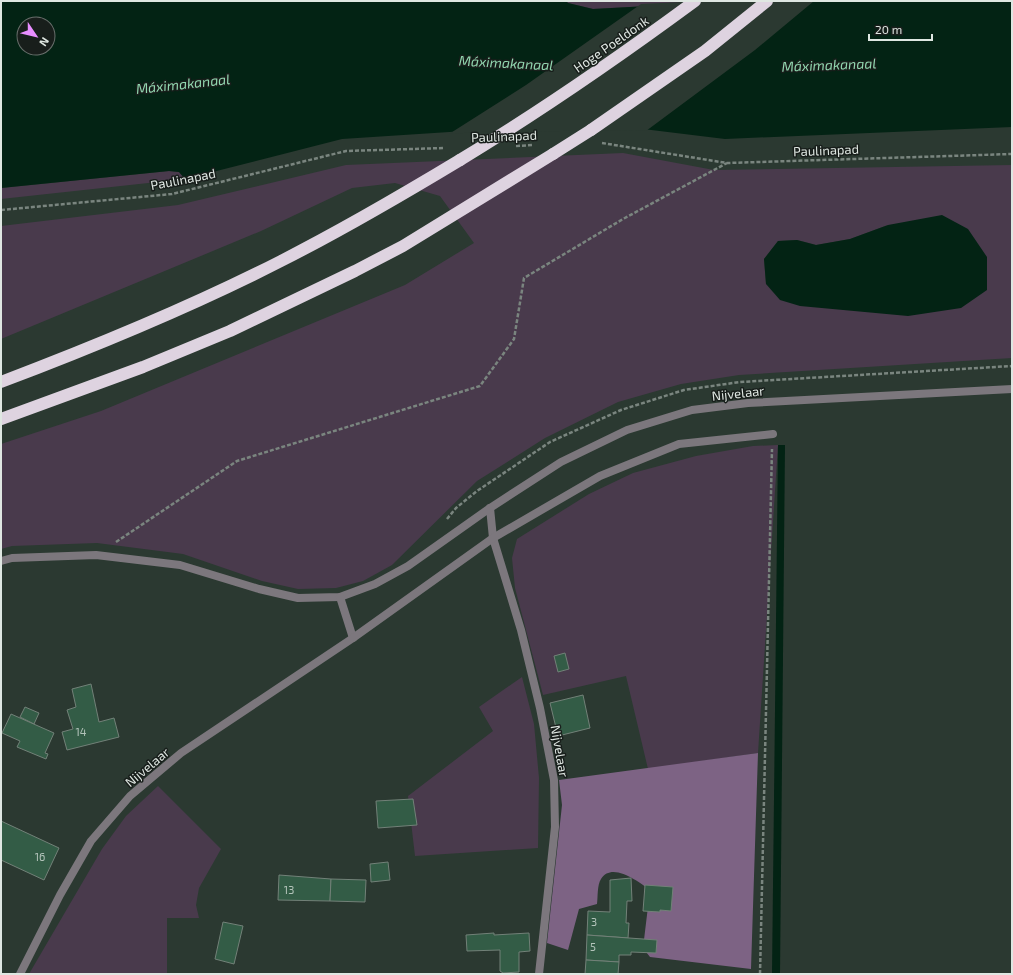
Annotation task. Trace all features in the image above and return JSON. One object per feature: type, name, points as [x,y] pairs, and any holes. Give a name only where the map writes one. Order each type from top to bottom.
[{"type":"highway","name":"Hoge Poeldonk","points":[[1,382],[65,358],[208,295],[281,260],[405,193],[511,129],[626,52],[695,1]]},
{"type":"highway","points":[[1,419],[136,370],[223,334],[355,271],[403,246],[591,130],[698,55],[768,1]]},
{"type":"street","name":"Nijvelaar","points":[[1,561],[12,558],[96,555],[180,565],[259,589],[298,598],[340,597],[375,584],[408,566],[490,508],[561,462],[627,430],[692,410],[748,403],[1012,389]]},
{"type":"street","name":"Nijvelaar","points":[[20,974],[60,895],[91,841],[130,796],[181,753],[353,638],[493,538],[600,476],[679,444],[773,434]]},
{"type":"street","name":"Nijvelaar","points":[[490,508],[493,538],[521,630],[540,708],[554,780],[555,827],[539,974]]},
{"type":"street","points":[[340,597],[353,638]]},
{"type":"path","name":"Paulinapad","points":[[596,143],[604,143],[727,163],[1012,154]]},
{"type":"path","name":"Paulinapad","points":[[510,146],[534,145]]},
{"type":"path","name":"Paulinapad","points":[[1,210],[172,194],[346,152],[448,148]]},
{"type":"path","points":[[96,555],[237,461],[480,386],[514,339],[524,278],[623,219],[727,163]]},
{"type":"path","points":[[760,974],[773,434]]},
{"type":"shaded area","points":[[566,1],[741,1],[593,9],[568,3]]},
{"type":"shaded area","points":[[623,153],[714,170],[1012,165],[1012,358],[739,375],[681,384],[618,402],[545,438],[477,481],[392,565],[363,581],[336,588],[298,589],[262,581],[183,554],[97,543],[12,546],[1,549],[1,444],[101,411],[405,285],[474,243],[440,196],[395,183],[352,188],[261,231],[1,339],[1,226],[178,205],[346,165]],"holes":[[[888,225],[766,284],[764,259],[778,241],[797,240],[816,245],[850,239]]]},
{"type":"shaded area","points":[[169,171],[179,172],[185,179],[1,199],[1,188]]},
{"type":"shaded area","points":[[778,445],[758,753],[648,769],[626,676],[543,695],[515,588],[512,558],[517,539],[589,494],[633,473],[696,456],[753,446]]},
{"type":"shaded area","points":[[522,677],[534,724],[539,778],[538,848],[415,856],[408,796],[493,731],[479,707]]},
{"type":"shaded area","points":[[758,753],[751,969],[650,957],[643,948],[650,890],[633,878],[618,872],[606,874],[601,879],[598,888],[597,904],[579,909],[568,950],[547,943],[562,805],[559,780]]},
{"type":"shaded area","points":[[158,786],[221,849],[199,888],[196,905],[199,918],[167,918],[167,974],[29,974],[102,849],[126,816]]},
{"type":"water","name":"Máximakanaal","points":[[1,1],[566,1],[568,3],[593,9],[741,1],[1012,1],[1012,127],[725,139],[635,128],[480,130],[342,139],[185,179],[179,172],[169,171],[1,188]]},
{"type":"water","points":[[942,215],[968,229],[987,257],[987,290],[961,308],[908,316],[800,306],[780,300],[766,284],[764,259],[778,241],[797,240],[816,245],[850,239],[888,225]]},
{"type":"water","points":[[778,445],[785,445],[780,974],[772,974]]},
{"type":"pier","points":[[702,1],[814,1],[755,50],[646,131],[480,132],[449,134],[526,85],[641,4]]},
{"type":"building","points":[[565,653],[569,669],[558,672],[554,656]]},
{"type":"building","points":[[91,684],[99,722],[114,718],[119,737],[67,750],[62,732],[73,729],[67,710],[76,707],[72,689]]},
{"type":"building","points":[[583,695],[590,728],[558,736],[550,703]]},
{"type":"building","points":[[25,707],[39,713],[34,724],[20,717]]},
{"type":"building","points":[[11,714],[54,733],[45,753],[48,754],[46,759],[17,747],[20,741],[2,733]]},
{"type":"building","points":[[413,799],[417,825],[378,828],[376,801]]},
{"type":"building","points":[[1,821],[59,848],[44,880],[1,860]]},
{"type":"building","points":[[388,862],[390,880],[371,882],[370,864]]},
{"type":"building","points":[[279,875],[331,879],[330,901],[278,900]]},
{"type":"building","points":[[631,878],[632,901],[627,901],[626,923],[629,923],[628,938],[587,935],[588,911],[610,912],[610,880]]},
{"type":"building","points":[[331,879],[366,880],[365,902],[330,901]]},
{"type":"building","points":[[645,885],[673,887],[671,911],[643,911]]},
{"type":"building","points":[[223,922],[243,926],[234,964],[215,959]]},
{"type":"building","points":[[494,933],[494,935],[529,933],[530,951],[519,952],[519,972],[503,973],[500,971],[500,950],[467,951],[466,935]]},
{"type":"building","points":[[587,935],[657,940],[656,953],[631,952],[631,955],[619,955],[619,962],[586,960]]},
{"type":"building","points":[[586,960],[619,962],[618,974],[585,974]]}]
